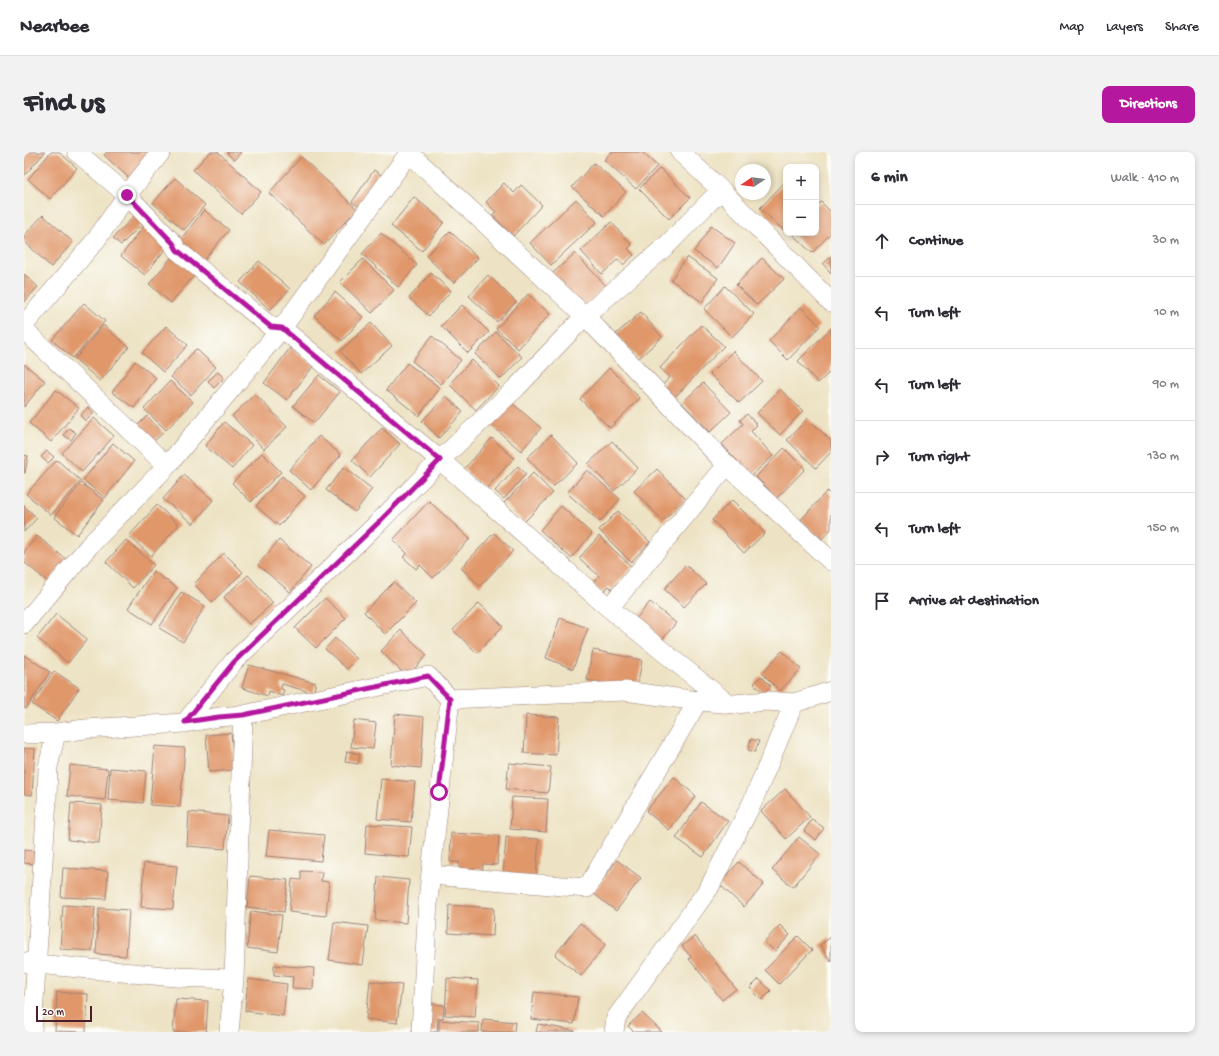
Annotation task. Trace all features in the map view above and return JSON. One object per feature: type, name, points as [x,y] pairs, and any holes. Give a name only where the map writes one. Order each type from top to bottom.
[{"type":"street","points":[[77,152],[127,195],[173,243],[177,250],[271,327],[282,328],[440,460],[609,608],[727,703]]},
{"type":"street","points":[[24,325],[96,240],[127,195],[161,152]]},
{"type":"street","points":[[24,624],[89,546],[167,466],[282,328],[409,152],[585,316],[727,465],[831,561]]},
{"type":"street","points":[[680,152],[721,190],[831,302]]},
{"type":"street","points":[[185,722],[234,662],[516,387],[585,316],[666,246],[721,190]]},
{"type":"street","points":[[24,330],[167,466]]},
{"type":"street","points":[[609,608],[727,465]]},
{"type":"street","points":[[24,734],[56,733],[84,729],[185,722],[243,715],[428,676],[450,699],[625,690],[698,701],[736,704],[767,701],[794,703],[831,691]]},
{"type":"street","points":[[421,1032],[428,900],[450,699]]},
{"type":"street","points":[[431,875],[587,888],[698,701]]},
{"type":"street","points":[[614,1032],[616,1018],[709,888],[752,803],[794,703]]},
{"type":"street","points":[[229,1032],[234,979],[243,715]]},
{"type":"street","points":[[32,1032],[30,963],[48,767],[56,733]]},
{"type":"street","points":[[30,963],[168,976],[234,979]]},
{"type":"building","points":[[24,152],[45,152],[24,176]]},
{"type":"building","points":[[51,152],[59,152],[77,168],[50,199],[28,179]]},
{"type":"building","points":[[107,152],[153,152],[132,181],[104,155]]},
{"type":"building","points":[[210,152],[218,152],[261,192],[241,214],[193,170]]},
{"type":"building","points":[[226,152],[241,152],[234,160]]},
{"type":"building","points":[[611,152],[642,152],[657,166],[636,189],[604,160]]},
{"type":"building","points":[[301,157],[357,209],[324,245],[269,193]]},
{"type":"building","points":[[594,163],[626,192],[604,216],[572,187]]},
{"type":"building","points":[[660,168],[690,198],[669,219],[639,189]]},
{"type":"building","points":[[374,170],[384,177],[361,208],[352,202]]},
{"type":"building","points":[[175,178],[205,205],[184,230],[153,203]]},
{"type":"building","points":[[504,183],[514,193],[521,185],[542,205],[513,236],[492,215],[496,212],[486,202]]},
{"type":"building","points":[[783,184],[783,230],[760,208],[768,200],[771,200],[771,197]]},
{"type":"building","points":[[414,197],[444,222],[422,251],[391,226]]},
{"type":"building","points":[[576,199],[597,222],[551,265],[530,243]]},
{"type":"building","points":[[821,202],[831,212],[831,233],[812,253],[794,236],[819,236],[819,204]]},
{"type":"building","points":[[204,210],[229,230],[200,265],[176,245]]},
{"type":"building","points":[[136,214],[144,222],[121,245],[113,238]]},
{"type":"building","points":[[43,215],[73,242],[51,267],[24,241],[24,236]]},
{"type":"building","points":[[611,222],[632,245],[628,249],[634,255],[623,265],[618,259],[602,274],[581,251]]},
{"type":"building","points":[[146,223],[170,243],[145,275],[121,256]]},
{"type":"building","points":[[711,226],[735,243],[718,268],[694,251]]},
{"type":"building","points":[[450,231],[478,258],[454,283],[426,256]]},
{"type":"building","points":[[381,233],[417,265],[398,287],[362,254]]},
{"type":"building","points":[[176,252],[199,270],[171,303],[149,284]]},
{"type":"building","points":[[575,253],[606,286],[583,307],[552,274]]},
{"type":"building","points":[[831,256],[831,273],[823,264]]},
{"type":"building","points":[[687,257],[718,278],[702,302],[671,280]]},
{"type":"building","points":[[762,258],[784,279],[757,305],[736,285]]},
{"type":"building","points":[[363,259],[394,290],[372,313],[340,282]]},
{"type":"building","points":[[259,261],[290,289],[270,310],[240,282]]},
{"type":"building","points":[[431,273],[451,291],[429,316],[409,298]]},
{"type":"building","points":[[24,274],[38,287],[24,302]]},
{"type":"building","points":[[488,275],[516,302],[497,322],[469,296]]},
{"type":"building","points":[[725,286],[754,314],[732,337],[704,309]]},
{"type":"building","points":[[335,292],[363,317],[342,341],[314,316]]},
{"type":"building","points":[[528,294],[550,314],[518,349],[496,329]]},
{"type":"building","points":[[84,303],[105,321],[73,358],[52,340]]},
{"type":"building","points":[[462,305],[489,332],[468,353],[441,326]]},
{"type":"building","points":[[801,307],[820,326],[788,360],[769,341]]},
{"type":"building","points":[[641,312],[662,337],[638,359],[616,334]]},
{"type":"building","points":[[371,323],[392,346],[361,374],[340,351]]},
{"type":"building","points":[[103,325],[129,347],[100,381],[75,359]]},
{"type":"building","points":[[701,325],[724,346],[672,400],[660,388],[670,377],[660,368]]},
{"type":"building","points":[[166,326],[188,345],[163,372],[142,353]]},
{"type":"building","points":[[831,328],[831,371],[818,383],[798,361]]},
{"type":"building","points":[[496,332],[522,357],[501,379],[475,354]]},
{"type":"building","points":[[432,336],[461,360],[441,384],[412,361]]},
{"type":"building","points":[[290,348],[314,365],[287,400],[264,383]]},
{"type":"building","points":[[196,349],[216,367],[191,395],[171,377]]},
{"type":"building","points":[[733,351],[762,381],[739,403],[710,374]]},
{"type":"building","points":[[472,360],[499,386],[476,410],[449,384]]},
{"type":"building","points":[[135,361],[156,378],[134,408],[112,392]]},
{"type":"building","points":[[407,363],[440,388],[419,416],[386,390]]},
{"type":"building","points":[[24,364],[45,381],[24,407]]},
{"type":"building","points":[[609,368],[640,398],[610,428],[580,399]]},
{"type":"building","points":[[218,372],[224,378],[214,388],[208,381]]},
{"type":"building","points":[[319,375],[340,392],[314,423],[293,406]]},
{"type":"building","points":[[170,381],[193,402],[166,430],[144,409]]},
{"type":"building","points":[[703,383],[731,412],[710,432],[682,403]]},
{"type":"building","points":[[780,389],[803,411],[780,435],[757,413]]},
{"type":"building","points":[[56,390],[79,408],[51,442],[29,423]]},
{"type":"building","points":[[255,394],[287,427],[264,449],[232,416]]},
{"type":"building","points":[[446,396],[463,412],[439,438],[422,421]]},
{"type":"building","points":[[510,401],[541,428],[521,451],[490,424]]},
{"type":"building","points":[[88,407],[94,413],[86,421],[80,416]]},
{"type":"building","points":[[747,414],[757,425],[751,431],[773,456],[751,476],[722,444],[743,424],[740,420]]},
{"type":"building","points":[[147,416],[163,433],[154,441],[138,425]]},
{"type":"building","points":[[94,418],[114,436],[82,472],[62,453]]},
{"type":"building","points":[[808,418],[831,441],[831,452],[816,468],[787,440]]},
{"type":"building","points":[[224,422],[252,445],[232,469],[205,446]]},
{"type":"building","points":[[69,428],[76,433],[71,440],[64,435]]},
{"type":"building","points":[[382,428],[400,444],[370,477],[352,460]]},
{"type":"building","points":[[551,435],[578,463],[554,486],[527,458]]},
{"type":"building","points":[[319,436],[341,455],[311,490],[289,470]]},
{"type":"building","points":[[492,438],[514,458],[486,489],[464,469]]},
{"type":"building","points":[[612,441],[638,468],[614,491],[588,464]]},
{"type":"building","points":[[113,443],[134,461],[105,498],[83,480]]},
{"type":"building","points":[[784,448],[805,469],[777,498],[756,477]]},
{"type":"building","points":[[47,451],[54,457],[48,463],[41,457]]},
{"type":"building","points":[[262,453],[281,472],[251,502],[232,483]]},
{"type":"building","points":[[24,455],[28,456],[25,473],[24,473]]},
{"type":"building","points":[[57,460],[81,481],[51,515],[26,494]]},
{"type":"building","points":[[518,466],[526,474],[504,499],[495,491]]},
{"type":"building","points":[[344,467],[372,489],[355,512],[326,490]]},
{"type":"building","points":[[657,469],[685,498],[663,521],[634,491]]},
{"type":"building","points":[[587,470],[620,499],[600,522],[567,493]]},
{"type":"building","points":[[533,473],[553,493],[524,522],[504,503]]},
{"type":"building","points":[[184,475],[213,500],[193,524],[163,499]]},
{"type":"building","points":[[282,476],[305,496],[279,526],[256,506]]},
{"type":"building","points":[[81,483],[104,500],[77,535],[54,517]]},
{"type":"building","points":[[827,491],[831,495],[831,529],[822,539],[801,520]]},
{"type":"building","points":[[732,500],[765,533],[744,553],[712,520]]},
{"type":"building","points":[[429,501],[470,539],[433,578],[420,565],[416,569],[403,557],[407,553],[393,540]]},
{"type":"building","points":[[157,505],[179,525],[151,556],[129,536]]},
{"type":"building","points":[[24,506],[37,518],[24,532]]},
{"type":"building","points":[[561,506],[592,534],[571,558],[540,530]]},
{"type":"building","points":[[618,511],[650,542],[631,562],[599,530]]},
{"type":"building","points":[[494,533],[513,551],[480,586],[461,568]]},
{"type":"building","points":[[37,536],[67,560],[48,582],[24,562],[24,552]]},
{"type":"building","points":[[599,536],[632,567],[612,589],[609,586],[602,593],[591,584],[599,576],[579,558]]},
{"type":"building","points":[[126,540],[154,565],[133,588],[106,562]]},
{"type":"building","points":[[279,540],[311,567],[290,592],[258,565]]},
{"type":"building","points":[[224,553],[243,572],[212,602],[194,584]]},
{"type":"building","points":[[686,565],[706,584],[684,607],[664,589]]},
{"type":"building","points":[[153,571],[177,588],[152,624],[128,608]]},
{"type":"building","points":[[248,575],[273,603],[249,624],[224,597]]},
{"type":"building","points":[[394,582],[416,603],[385,634],[364,612]]},
{"type":"building","points":[[181,592],[205,606],[183,642],[159,628]]},
{"type":"building","points":[[325,598],[346,618],[316,648],[295,628]]},
{"type":"building","points":[[650,602],[676,623],[660,642],[634,621]]},
{"type":"building","points":[[479,603],[503,626],[477,653],[453,630]]},
{"type":"building","points":[[56,614],[87,639],[68,663],[37,638]]},
{"type":"building","points":[[560,618],[588,628],[573,669],[546,658]]},
{"type":"building","points":[[401,630],[427,655],[407,677],[381,651]]},
{"type":"building","points":[[335,638],[357,659],[347,669],[325,649]]},
{"type":"building","points":[[593,650],[642,660],[637,689],[587,680]]},
{"type":"building","points":[[782,651],[801,669],[780,691],[762,673]]},
{"type":"building","points":[[24,655],[50,672],[26,709],[24,708]]},
{"type":"building","points":[[249,665],[316,683],[313,693],[282,684],[281,689],[284,690],[282,696],[269,691],[268,696],[242,688]]},
{"type":"building","points":[[54,671],[79,688],[57,721],[32,704]]},
{"type":"building","points":[[761,676],[771,686],[764,693],[754,684]]},
{"type":"building","points":[[395,714],[424,717],[421,768],[391,765]]},
{"type":"building","points":[[526,715],[559,717],[556,755],[524,753]]},
{"type":"building","points":[[354,720],[376,723],[373,749],[351,747]]},
{"type":"building","points":[[231,733],[234,770],[209,772],[206,735]]},
{"type":"building","points":[[751,739],[759,741],[755,752],[748,750]]},
{"type":"building","points":[[155,746],[185,748],[180,807],[150,805]]},
{"type":"building","points":[[24,748],[35,749],[32,795],[24,794]]},
{"type":"building","points":[[347,751],[360,754],[358,764],[345,762]]},
{"type":"building","points":[[509,763],[551,767],[548,793],[506,789]]},
{"type":"building","points":[[70,765],[108,769],[105,800],[67,796]]},
{"type":"building","points":[[110,768],[146,771],[143,803],[108,800]]},
{"type":"building","points":[[674,777],[696,796],[669,830],[646,811]]},
{"type":"building","points":[[381,779],[415,782],[411,822],[377,819]]},
{"type":"building","points":[[785,789],[810,817],[786,839],[761,811]]},
{"type":"building","points":[[512,797],[548,799],[546,832],[510,829]]},
{"type":"building","points":[[701,802],[728,821],[703,857],[676,838]]},
{"type":"building","points":[[71,803],[102,805],[99,843],[68,840]]},
{"type":"building","points":[[189,812],[228,816],[225,849],[187,846]]},
{"type":"building","points":[[812,819],[824,828],[816,840],[804,831]]},
{"type":"building","points":[[367,824],[412,827],[409,857],[365,853]]},
{"type":"building","points":[[269,830],[324,835],[321,861],[266,856]]},
{"type":"building","points":[[451,833],[499,836],[497,865],[483,864],[482,876],[459,874],[459,862],[450,862]]},
{"type":"building","points":[[506,837],[539,839],[536,878],[503,876]]},
{"type":"building","points":[[799,837],[820,854],[793,887],[772,870]]},
{"type":"building","points":[[24,850],[34,851],[33,864],[24,863]]},
{"type":"building","points":[[617,860],[641,878],[616,911],[593,893]]},
{"type":"building","points":[[739,862],[764,884],[744,907],[719,884]]},
{"type":"building","points":[[144,863],[177,866],[173,909],[141,907]]},
{"type":"building","points":[[63,868],[108,871],[106,899],[61,897]]},
{"type":"building","points":[[301,871],[322,872],[321,881],[329,882],[326,916],[289,912],[292,879],[301,880]]},
{"type":"building","points":[[250,876],[288,880],[284,912],[247,907]]},
{"type":"building","points":[[378,877],[409,880],[406,923],[375,920]]},
{"type":"building","points":[[63,905],[95,907],[92,951],[60,949]]},
{"type":"building","points":[[449,905],[494,908],[493,936],[448,933]]},
{"type":"building","points":[[99,908],[129,910],[126,956],[96,954]]},
{"type":"building","points":[[251,911],[282,915],[278,952],[247,948]]},
{"type":"building","points":[[334,922],[368,926],[363,965],[329,960]]},
{"type":"building","points":[[580,923],[606,944],[581,976],[555,955]]},
{"type":"building","points":[[780,925],[790,935],[775,951],[764,942]]},
{"type":"building","points":[[695,936],[736,989],[722,1000],[689,959],[691,957],[682,946]]},
{"type":"building","points":[[798,936],[812,950],[779,984],[765,970]]},
{"type":"building","points":[[831,937],[831,961],[820,945]]},
{"type":"building","points":[[274,965],[314,968],[313,989],[292,988],[293,977],[274,975]]},
{"type":"building","points":[[447,978],[478,980],[475,1017],[445,1015]]},
{"type":"building","points":[[248,979],[287,984],[283,1016],[245,1011]]},
{"type":"building","points":[[759,979],[771,991],[762,1000],[750,988]]},
{"type":"building","points":[[370,981],[402,985],[397,1023],[366,1019]]},
{"type":"building","points":[[57,992],[88,994],[86,1032],[55,1031]]},
{"type":"building","points":[[534,992],[578,997],[574,1024],[531,1019]]},
{"type":"building","points":[[176,999],[208,1001],[206,1032],[173,1032]]},
{"type":"building","points":[[428,1003],[444,1005],[443,1018],[438,1018],[437,1032],[426,1032]]},
{"type":"building","points":[[642,1013],[662,1032],[634,1032],[628,1026]]},
{"type":"building","points":[[483,1019],[515,1022],[514,1032],[482,1032]]},
{"type":"building","points":[[439,1020],[479,1023],[479,1032],[439,1032]]},
{"type":"building","points":[[538,1024],[575,1031],[575,1032],[536,1032]]},
{"type":"route","points":[[127,195],[173,243],[177,250],[271,327],[282,328],[440,460],[378,523],[234,662],[185,722],[243,715],[428,676],[450,699],[439,792]]}]
